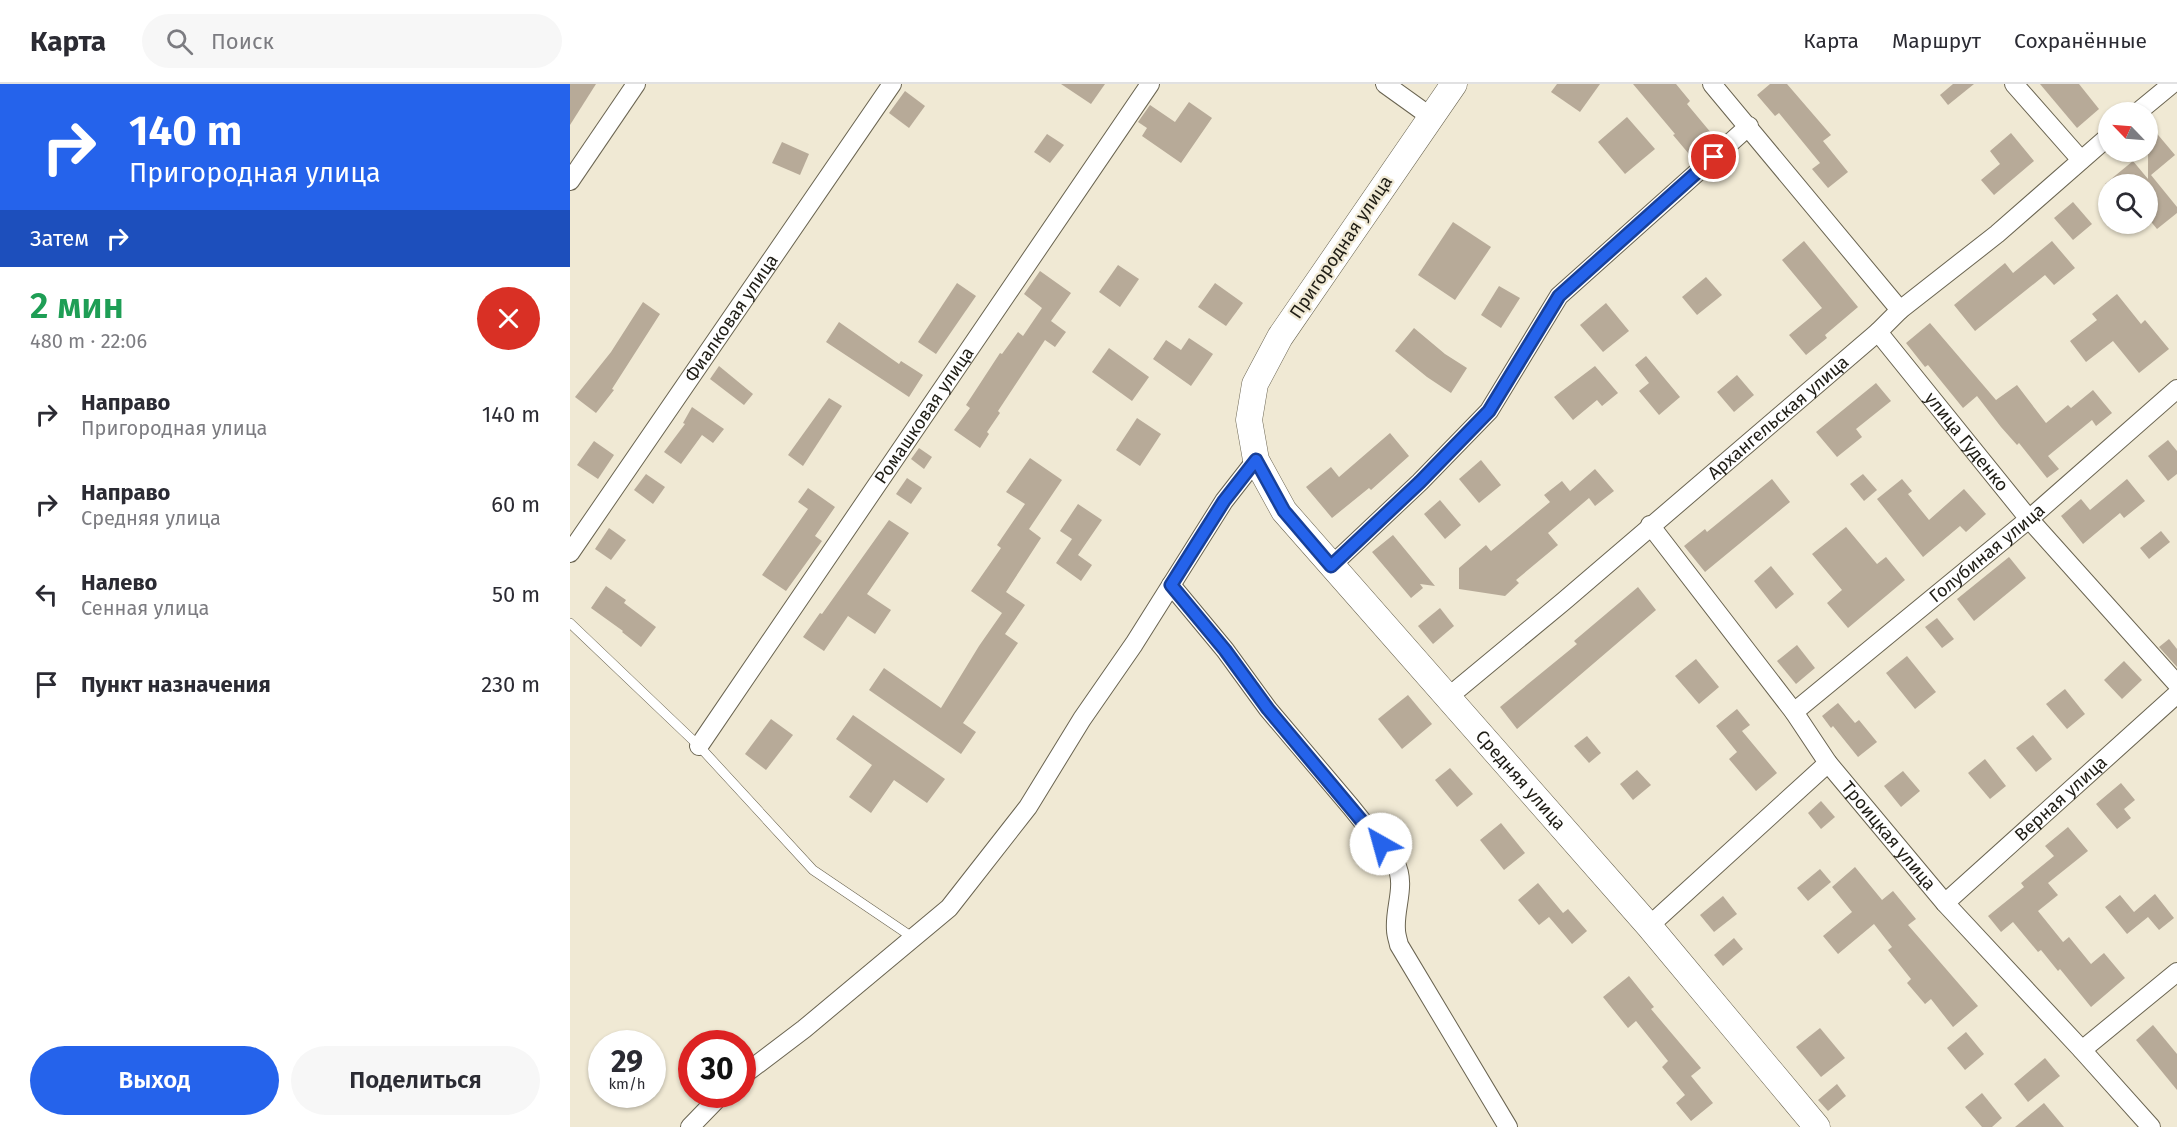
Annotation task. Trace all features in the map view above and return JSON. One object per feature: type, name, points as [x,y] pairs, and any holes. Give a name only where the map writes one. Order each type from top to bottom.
[{"type":"street","points":[[570,181],[636,84]]},
{"type":"street","name":"Фиалковая улица","points":[[570,553],[892,84]]},
{"type":"street","name":"Ромашковая улица","points":[[699,746],[1150,84]]},
{"type":"street","points":[[1386,84],[1431,117]]},
{"type":"street","name":"Пригородная улица","points":[[1249,420],[1255,384],[1280,337],[1454,84]]},
{"type":"street","points":[[1712,84],[1900,310]]},
{"type":"street","points":[[2014,84],[2081,160]]},
{"type":"street","points":[[2150,102],[2172,84]]},
{"type":"street","points":[[1331,566],[1420,482],[1489,411],[1559,296],[1749,126]]},
{"type":"street","name":"Архангельская улица","points":[[1446,698],[1564,601],[1878,332],[1900,310],[1997,234],[2098,145]]},
{"type":"street","name":"улица Гуденко","points":[[1878,332],[2029,519],[2177,684]]},
{"type":"street","name":"Голубиная улица","points":[[1794,712],[2029,519],[2177,388]]},
{"type":"street","name":"Средняя улица","points":[[1249,420],[1256,460],[1284,511],[1446,698],[1649,926],[1817,1127]]},
{"type":"street","points":[[756,1065],[804,1029],[949,908],[1028,807],[1082,719],[1134,644],[1224,501],[1256,460]]},
{"type":"street","name":"Троицкая улица","points":[[1650,525],[1794,712],[1828,763],[1945,903],[2151,1127]]},
{"type":"street","points":[[1171,585],[1225,650],[1268,709],[1352,807],[1395,862],[1401,872],[1401,890],[1395,929],[1399,945],[1508,1127]]},
{"type":"street","name":"Верная улица","points":[[1945,903],[2177,694]]},
{"type":"street","points":[[1649,926],[1828,763]]},
{"type":"street","points":[[2082,1050],[2177,972]]},
{"type":"street","points":[[690,1127],[708,1108]]},
{"type":"lane","points":[[570,623],[699,746],[813,870],[912,937]]},
{"type":"building","points":[[570,84],[596,84],[570,125]]},
{"type":"building","points":[[1061,84],[1105,84],[1091,104]]},
{"type":"building","points":[[1557,84],[1600,84],[1580,112],[1551,92]]},
{"type":"building","points":[[1633,84],[1676,84],[1690,101],[1687,104],[1717,140],[1694,160]]},
{"type":"building","points":[[1770,84],[1787,84],[1831,135],[1823,141],[1848,172],[1828,188],[1812,169],[1820,163],[1779,113],[1775,116],[1757,95]]},
{"type":"building","points":[[1953,84],[1974,84],[1948,105],[1940,95]]},
{"type":"building","points":[[2040,84],[2079,84],[2098,110],[2077,128]]},
{"type":"building","points":[[905,91],[925,106],[909,128],[889,113]]},
{"type":"building","points":[[1189,102],[1212,118],[1181,163],[1142,136],[1147,128],[1138,122],[1150,105],[1175,122]]},
{"type":"building","points":[[1627,117],[1655,149],[1625,174],[1598,142]]},
{"type":"building","points":[[2011,133],[2034,161],[1994,195],[1981,180],[2000,164],[1990,151]]},
{"type":"building","points":[[1047,134],[1064,145],[1050,163],[1034,152]]},
{"type":"building","points":[[2158,135],[2175,155],[2152,174],[2148,174],[2148,162],[2158,162]]},
{"type":"building","points":[[782,142],[809,154],[800,175],[772,163]]},
{"type":"building","points":[[2132,162],[2144,174],[2117,174]]},
{"type":"building","points":[[2158,184],[2177,207],[2177,213],[2158,228]]},
{"type":"building","points":[[2073,202],[2092,224],[2073,240],[2054,218]]},
{"type":"building","points":[[1453,222],[1491,247],[1455,300],[1418,275]]},
{"type":"building","points":[[1804,241],[1858,307],[1825,335],[1827,338],[1806,355],[1789,335],[1822,308],[1782,260]]},
{"type":"building","points":[[2052,241],[2075,268],[2054,285],[2045,275],[1975,331],[1954,305],[2005,263],[2013,273]]},
{"type":"building","points":[[1118,265],[1139,279],[1120,307],[1099,292]]},
{"type":"building","points":[[1040,271],[1071,293],[1051,321],[1066,332],[1055,347],[1045,340],[998,411],[1000,413],[987,432],[989,434],[980,448],[954,430],[970,408],[966,405],[1000,353],[1002,354],[1018,332],[1023,336],[1042,308],[1024,294]]},
{"type":"building","points":[[1706,277],[1722,295],[1697,315],[1682,297]]},
{"type":"building","points":[[957,283],[976,296],[936,354],[918,342]]},
{"type":"building","points":[[1215,283],[1243,303],[1226,326],[1198,307]]},
{"type":"building","points":[[1499,286],[1520,298],[1501,328],[1481,315]]},
{"type":"building","points":[[2117,294],[2141,324],[2145,320],[2169,349],[2139,373],[2113,341],[2086,362],[2070,341],[2097,320],[2092,314]]},
{"type":"building","points":[[643,302],[660,314],[612,389],[614,390],[596,413],[575,397],[611,352]]},
{"type":"building","points":[[1606,303],[1629,331],[1603,352],[1580,325]]},
{"type":"building","points":[[839,322],[899,364],[901,361],[923,375],[909,397],[826,342]]},
{"type":"building","points":[[1930,323],[1996,400],[2017,385],[2046,423],[2068,405],[2071,408],[2093,390],[2112,413],[2096,426],[2092,420],[2048,456],[2059,469],[2047,478],[2019,443],[2017,445],[2001,427],[1977,396],[1963,408],[1928,365],[1925,367],[1906,343]]},
{"type":"building","points":[[1414,328],[1445,354],[1467,368],[1451,393],[1395,351]]},
{"type":"building","points":[[1189,338],[1213,354],[1191,386],[1153,359],[1166,340],[1181,350]]},
{"type":"building","points":[[1109,348],[1149,377],[1132,401],[1092,372]]},
{"type":"building","points":[[1646,356],[1680,397],[1659,415],[1639,391],[1649,383],[1635,365]]},
{"type":"building","points":[[719,366],[753,394],[744,405],[710,379]]},
{"type":"building","points":[[1595,366],[1618,393],[1602,406],[1597,400],[1573,420],[1554,397]]},
{"type":"building","points":[[1737,375],[1754,395],[1734,412],[1717,392]]},
{"type":"building","points":[[1876,383],[1891,401],[1856,429],[1862,437],[1837,457],[1816,432]]},
{"type":"building","points":[[829,398],[842,406],[803,466],[788,455]]},
{"type":"building","points":[[692,407],[724,429],[713,443],[702,435],[681,464],[664,452],[685,424],[683,423]]},
{"type":"building","points":[[1137,418],[1161,434],[1140,466],[1116,450]]},
{"type":"building","points":[[1390,433],[1409,456],[1371,490],[1369,488],[1332,518],[1306,487],[1331,467],[1339,477]]},
{"type":"building","points":[[2168,440],[2177,451],[2177,474],[2168,481],[2148,456]]},
{"type":"building","points":[[594,441],[614,455],[598,479],[577,465]]},
{"type":"building","points":[[919,448],[932,457],[924,469],[911,459]]},
{"type":"building","points":[[1030,458],[1062,480],[1029,529],[1041,538],[1006,592],[1025,605],[1005,634],[1018,643],[963,723],[976,732],[961,754],[869,690],[884,668],[941,708],[1002,613],[971,591],[1001,548],[997,545],[1025,504],[1006,492]]},
{"type":"building","points":[[1481,460],[1501,485],[1479,503],[1459,479]]},
{"type":"building","points":[[1595,469],[1614,491],[1595,506],[1589,498],[1548,533],[1558,545],[1516,580],[1519,583],[1505,596],[1459,589],[1459,568],[1486,545],[1491,551],[1550,502],[1544,495],[1562,481],[1570,491]]},
{"type":"building","points":[[646,474],[665,487],[653,504],[634,490]]},
{"type":"building","points":[[1863,474],[1877,490],[1864,501],[1850,484]]},
{"type":"building","points":[[907,478],[922,488],[911,504],[896,494]]},
{"type":"building","points":[[1772,479],[1790,502],[1705,572],[1684,546],[1705,529],[1707,532]]},
{"type":"building","points":[[1902,479],[1912,491],[1908,494],[1929,520],[1964,489],[1986,514],[1966,532],[1960,526],[1923,557],[1877,499]]},
{"type":"building","points":[[2127,479],[2145,501],[2124,518],[2120,513],[2083,544],[2061,516],[2081,499],[2090,510]]},
{"type":"building","points":[[808,488],[835,507],[815,536],[822,541],[786,591],[762,575],[808,509],[798,502]]},
{"type":"building","points":[[1440,500],[1461,525],[1445,539],[1424,514]]},
{"type":"building","points":[[1078,504],[1102,520],[1078,555],[1092,565],[1081,581],[1056,563],[1072,539],[1060,531]]},
{"type":"building","points":[[889,520],[909,533],[867,594],[891,610],[875,634],[848,616],[824,651],[803,637]]},
{"type":"building","points":[[1846,527],[1877,564],[1886,557],[1905,580],[1848,628],[1827,603],[1842,590],[1812,554]]},
{"type":"building","points":[[609,528],[626,540],[611,560],[595,549]]},
{"type":"building","points":[[2161,531],[2170,542],[2149,559],[2140,548]]},
{"type":"building","points":[[1393,535],[1435,586],[1420,584],[1423,588],[1411,598],[1372,552]]},
{"type":"building","points":[[2009,557],[2026,578],[1974,621],[1957,599]]},
{"type":"building","points":[[1771,566],[1794,594],[1776,609],[1754,581]]},
{"type":"building","points":[[606,586],[626,600],[624,603],[656,627],[641,647],[591,608]]},
{"type":"building","points":[[1638,587],[1656,610],[1517,729],[1500,707],[1577,644],[1574,641]]},
{"type":"building","points":[[1440,608],[1454,626],[1433,644],[1418,626]]},
{"type":"building","points":[[1937,618],[1954,639],[1942,648],[1925,627]]},
{"type":"building","points":[[2169,639],[2177,649],[2177,667],[2159,647]]},
{"type":"building","points":[[1797,645],[1815,668],[1796,684],[1777,661]]},
{"type":"building","points":[[1907,656],[1936,692],[1915,709],[1886,673]]},
{"type":"building","points":[[1696,659],[1719,687],[1699,704],[1675,676]]},
{"type":"building","points":[[2124,661],[2142,680],[2122,699],[2104,680]]},
{"type":"building","points":[[2065,689],[2085,714],[2067,729],[2046,704]]},
{"type":"building","points":[[1408,695],[1432,724],[1402,749],[1378,719]]},
{"type":"building","points":[[1838,703],[1855,723],[1859,720],[1877,742],[1858,757],[1822,716]]},
{"type":"building","points":[[1737,709],[1750,725],[1742,731],[1777,773],[1756,791],[1729,759],[1737,752],[1716,726]]},
{"type":"building","points":[[853,715],[945,779],[927,803],[894,780],[871,813],[849,797],[872,765],[836,739]]},
{"type":"building","points":[[771,719],[793,735],[766,770],[745,754]]},
{"type":"building","points":[[2033,735],[2052,759],[2036,772],[2016,748]]},
{"type":"building","points":[[1587,736],[1601,753],[1589,763],[1574,746]]},
{"type":"building","points":[[1985,759],[2006,786],[1990,799],[1968,773]]},
{"type":"building","points":[[1450,768],[1473,794],[1457,807],[1435,780]]},
{"type":"building","points":[[1637,770],[1651,785],[1633,800],[1620,784]]},
{"type":"building","points":[[1903,771],[1920,791],[1901,807],[1884,786]]},
{"type":"building","points":[[2121,783],[2135,800],[2124,809],[2131,818],[2117,829],[2096,804]]},
{"type":"building","points":[[1821,801],[1835,817],[1821,829],[1808,813]]},
{"type":"building","points":[[1501,823],[1525,853],[1504,870],[1480,840]]},
{"type":"building","points":[[2068,827],[2088,851],[2048,883],[2058,895],[2038,911],[2063,942],[2069,937],[2091,964],[2104,953],[2125,978],[2091,1007],[2060,969],[2058,971],[2041,950],[2038,952],[2013,922],[2001,932],[1988,916],[2024,887],[2021,883],[2054,856],[2045,846]]},
{"type":"building","points":[[1855,867],[1882,900],[1893,891],[1916,919],[1908,925],[1978,1006],[1953,1027],[1931,999],[1925,1004],[1907,983],[1911,979],[1888,950],[1892,947],[1874,924],[1838,954],[1823,936],[1852,912],[1832,887]]},
{"type":"building","points":[[1820,869],[1831,882],[1808,901],[1797,888]]},
{"type":"building","points":[[1538,883],[1563,913],[1568,909],[1587,931],[1572,944],[1549,917],[1539,925],[1518,900]]},
{"type":"building","points":[[2155,894],[2174,918],[2159,930],[2148,917],[2127,934],[2105,907],[2120,895],[2134,912]]},
{"type":"building","points":[[1723,896],[1737,914],[1714,932],[1700,915]]},
{"type":"building","points":[[1734,938],[1743,949],[1723,966],[1714,955]]},
{"type":"building","points":[[1629,976],[1654,1007],[1651,1009],[1701,1068],[1691,1076],[1713,1103],[1691,1121],[1676,1103],[1685,1095],[1662,1067],[1668,1061],[1636,1021],[1628,1028],[1603,997]]},
{"type":"building","points":[[2153,1025],[2177,1054],[2177,1090],[2136,1040]]},
{"type":"building","points":[[1820,1028],[1845,1058],[1821,1077],[1796,1047]]},
{"type":"building","points":[[1966,1032],[1984,1054],[1965,1070],[1947,1048]]},
{"type":"building","points":[[2045,1058],[2060,1076],[2028,1102],[2014,1084]]},
{"type":"building","points":[[1837,1084],[1846,1096],[1828,1111],[1818,1100]]},
{"type":"building","points":[[1982,1093],[2002,1118],[1992,1127],[1982,1127],[1965,1107]]},
{"type":"building","points":[[2044,1103],[2064,1127],[2015,1127]]},
{"type":"route","points":[[1381,844],[1268,709],[1225,650],[1171,585],[1224,501],[1256,460],[1284,511],[1331,566],[1420,482],[1489,411],[1559,296],[1714,157]]}]
